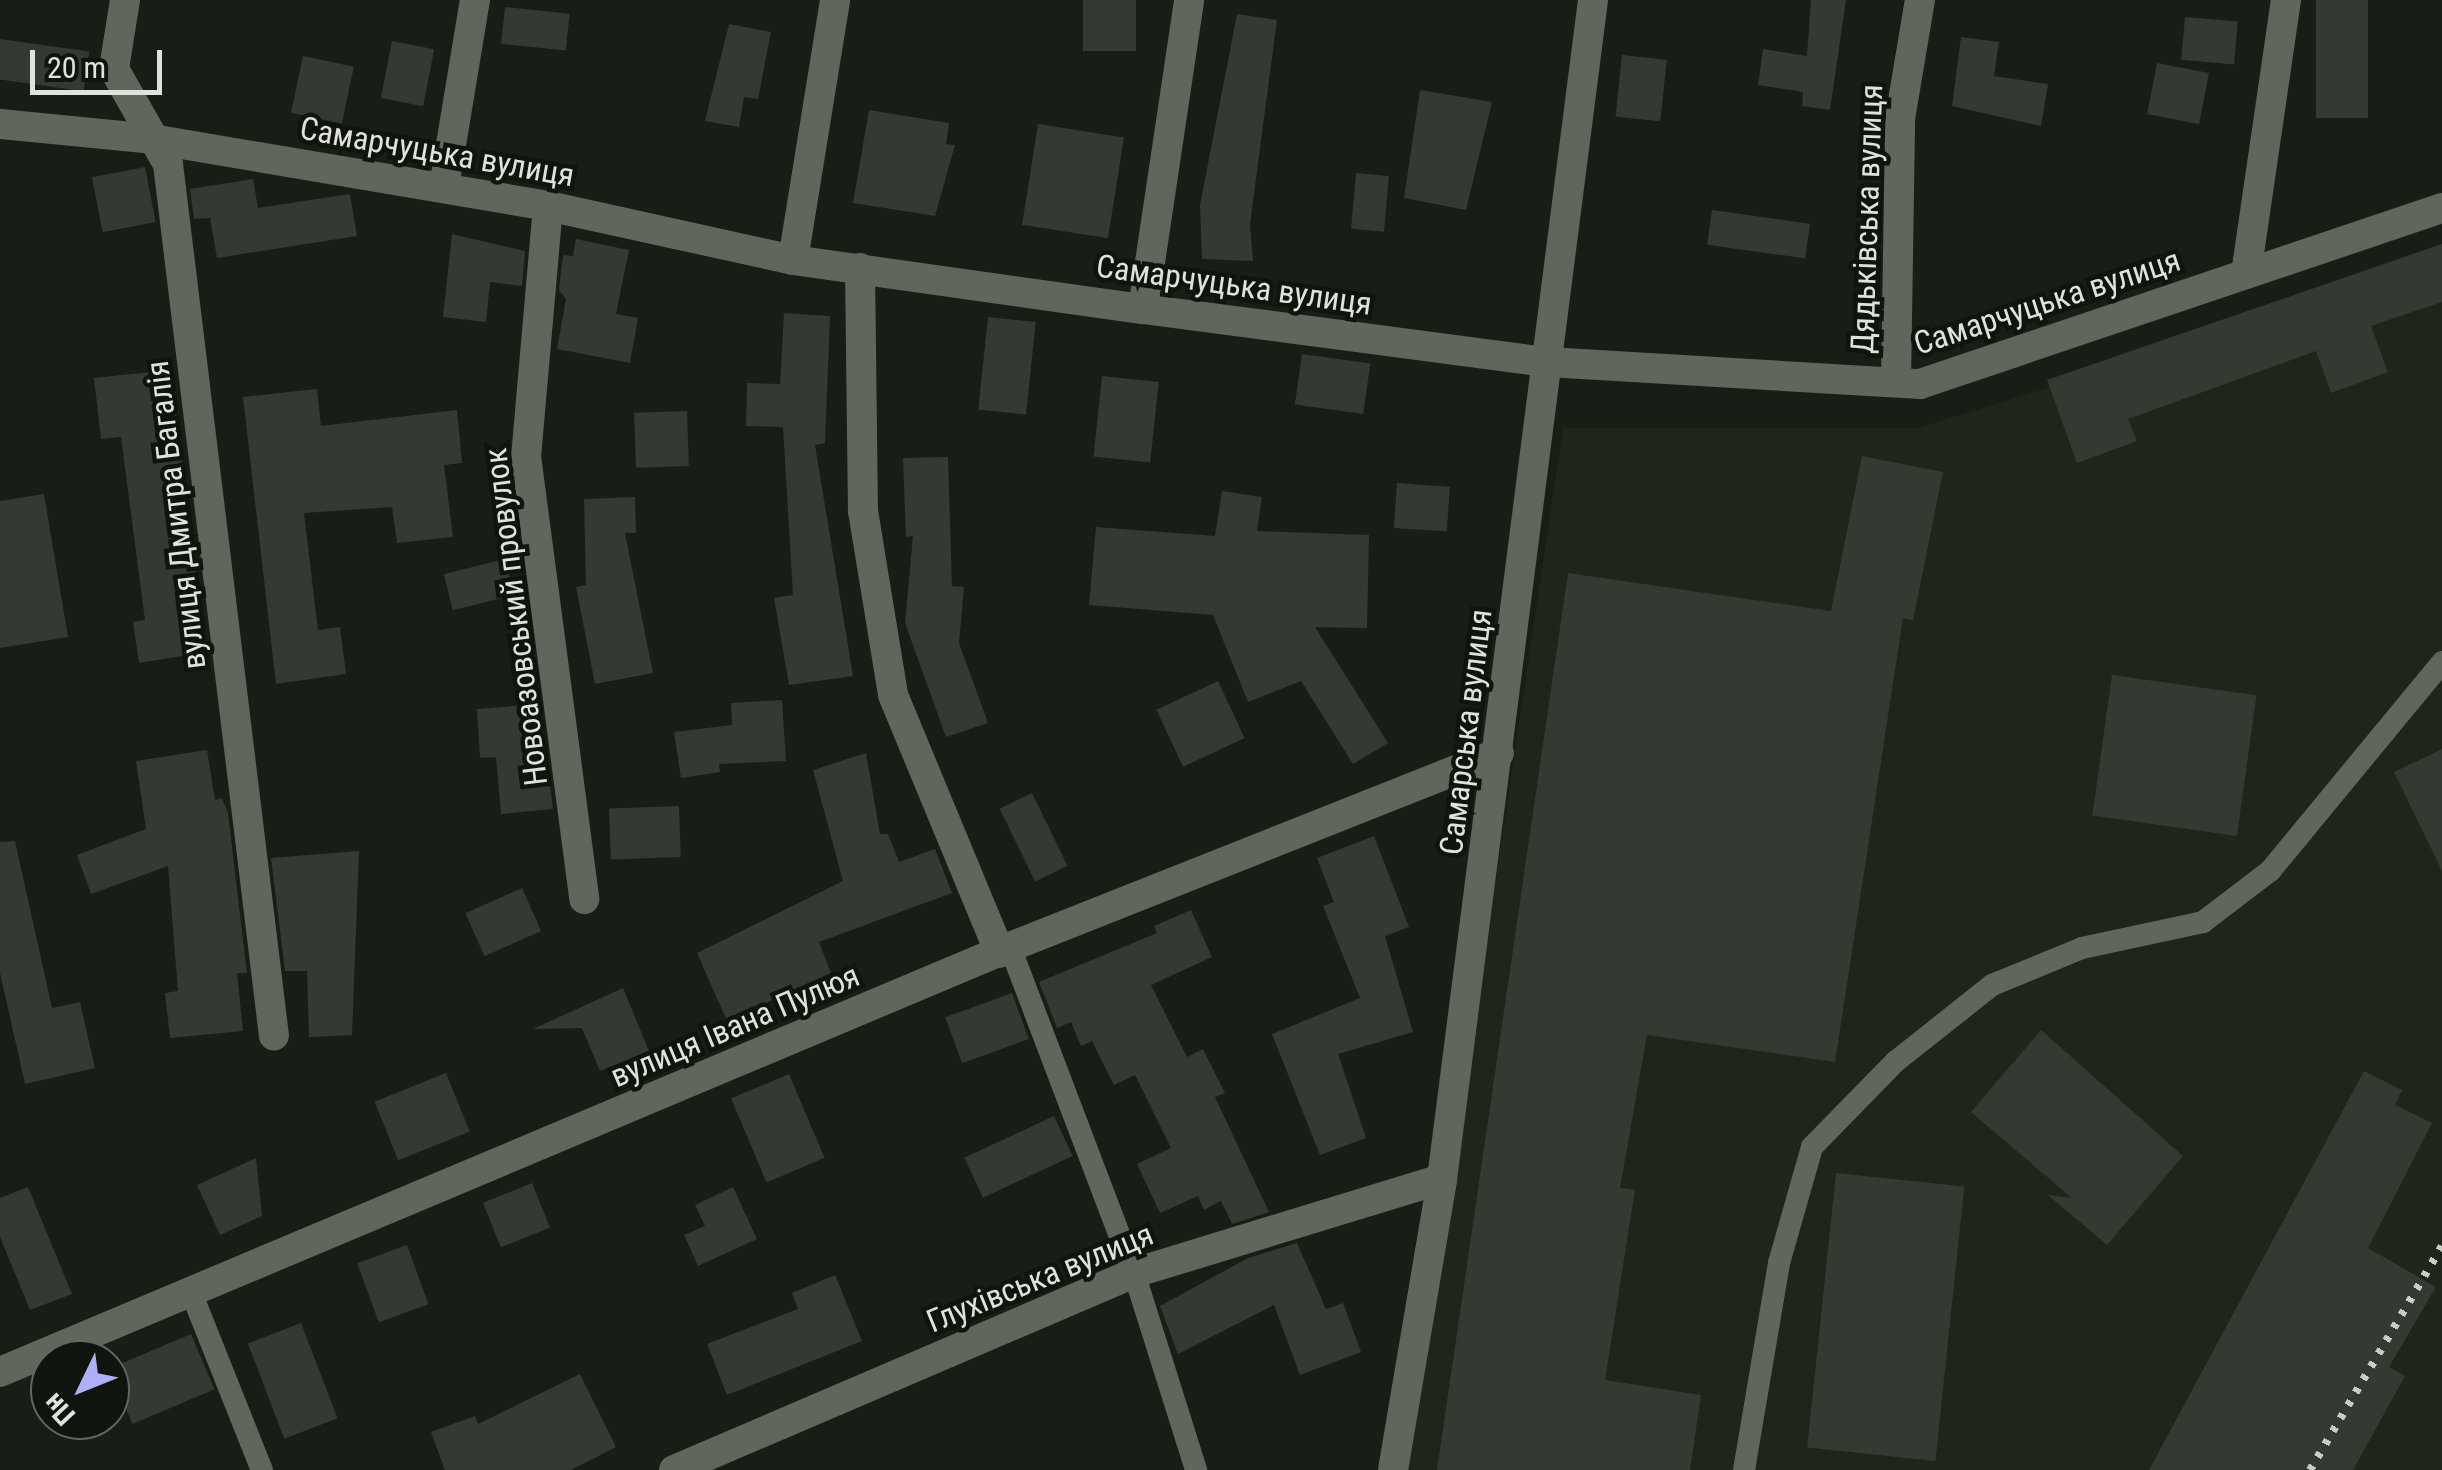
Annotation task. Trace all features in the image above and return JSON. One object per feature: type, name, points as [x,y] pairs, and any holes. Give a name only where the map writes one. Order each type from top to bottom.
[{"type":"street","name":"вулиця Дмитра Багалія","points":[[124,0],[114,69],[168,164],[173,197],[274,1036]]},
{"type":"street","points":[[444,187],[475,0]]},
{"type":"street","points":[[793,260],[835,0]]},
{"type":"street","points":[[1143,309],[1188,0]]},
{"type":"street","name":"Самарська вулиця","points":[[1392,1470],[1442,1179],[1593,0]]},
{"type":"street","name":"Дядьківська вулиця","points":[[1896,382],[1900,118],[1920,0]]},
{"type":"street","points":[[2246,274],[2286,0]]},
{"type":"street","name":"Самарчуцька вулиця","points":[[0,124],[152,139],[548,206],[793,260],[1143,309],[1548,362],[1920,384],[2442,208]]},
{"type":"street","name":"Новоазовський провулок","points":[[548,206],[526,456],[584,900]]},
{"type":"street","points":[[860,268],[863,511],[893,696],[1005,950]]},
{"type":"street","name":"вулиця Івана Пулюя","points":[[0,1372],[1005,950],[1499,752]]},
{"type":"street","name":"Глухівська вулиця","points":[[674,1470],[1134,1273],[1442,1179]]},
{"type":"lane","points":[[1744,1470],[1779,1263],[1812,1147],[1895,1062],[1992,985],[2082,948],[2203,922],[2270,870],[2442,662]]},
{"type":"lane","points":[[1005,950],[1134,1273],[1196,1470]]},
{"type":"lane","points":[[191,1292],[262,1470]]},
{"type":"shaded area","points":[[2442,265],[2442,1470],[1408,1470],[1563,428],[1918,428]]},
{"type":"building","points":[[1083,0],[1136,0],[1136,51],[1083,51]]},
{"type":"building","points":[[1811,0],[1846,0],[1830,110],[1802,106],[1803,92],[1758,85],[1763,49],[1807,56]]},
{"type":"building","points":[[2316,0],[2368,0],[2368,118],[2316,118]]},
{"type":"building","points":[[505,7],[570,14],[566,51],[501,44]]},
{"type":"building","points":[[1237,14],[1277,20],[1250,224],[1253,261],[1202,259],[1200,205]]},
{"type":"building","points":[[2185,17],[2238,22],[2234,64],[2181,60]]},
{"type":"building","points":[[729,24],[771,32],[758,99],[744,97],[739,127],[705,121]]},
{"type":"building","points":[[1961,37],[1999,42],[1994,76],[2048,84],[2041,126],[1952,106]]},
{"type":"building","points":[[0,39],[89,52],[84,91],[0,79]]},
{"type":"building","points":[[392,41],[434,49],[423,106],[381,98]]},
{"type":"building","points":[[1622,55],[1667,60],[1660,121],[1616,117]]},
{"type":"building","points":[[303,56],[354,67],[342,124],[291,113]]},
{"type":"building","points":[[2157,63],[2209,73],[2199,124],[2147,114]]},
{"type":"building","points":[[1420,90],[1492,102],[1466,210],[1404,198]]},
{"type":"building","points":[[869,110],[949,123],[946,144],[955,145],[935,216],[853,203]]},
{"type":"building","points":[[1038,124],[1124,138],[1108,238],[1022,225]]},
{"type":"building","points":[[145,167],[156,222],[103,232],[92,177]]},
{"type":"building","points":[[1356,173],[1389,176],[1384,232],[1351,229]]},
{"type":"building","points":[[253,179],[258,208],[350,194],[357,236],[217,258],[210,218],[194,219],[190,189]]},
{"type":"building","points":[[1712,210],[1810,224],[1805,258],[1707,245]]},
{"type":"building","points":[[452,234],[525,251],[522,286],[490,282],[486,322],[443,317]]},
{"type":"building","points":[[576,239],[629,250],[616,314],[638,318],[630,363],[557,349],[566,299],[559,290],[563,255],[573,256]]},
{"type":"building","points":[[2442,244],[2442,302],[2371,326],[2388,372],[2331,393],[2316,351],[2128,419],[2137,441],[2077,463],[2047,380]]},
{"type":"building","points":[[784,313],[830,316],[825,443],[815,445],[853,676],[789,685],[774,598],[793,595],[783,427],[746,426],[747,383],[780,384]]},
{"type":"building","points":[[988,317],[1036,322],[1026,415],[978,409]]},
{"type":"building","points":[[1302,354],[1370,364],[1363,414],[1295,405]]},
{"type":"building","points":[[170,370],[206,652],[139,663],[133,622],[145,620],[121,437],[101,439],[94,378]]},
{"type":"building","points":[[1102,376],[1159,382],[1150,463],[1094,457]]},
{"type":"building","points":[[317,389],[321,426],[457,410],[462,463],[444,465],[453,537],[397,543],[392,507],[304,513],[318,630],[340,627],[346,674],[276,684],[243,397]]},
{"type":"building","points":[[687,411],[689,466],[636,468],[634,413]]},
{"type":"building","points":[[1862,456],[1943,472],[1913,620],[1903,618],[1835,1062],[1647,1035],[1620,1188],[1635,1190],[1605,1380],[1701,1395],[1690,1470],[1437,1470],[1568,573],[1831,611]]},
{"type":"building","points":[[948,457],[952,586],[964,587],[959,643],[988,723],[946,737],[905,623],[913,536],[906,537],[903,458]]},
{"type":"building","points":[[1397,483],[1450,487],[1447,532],[1394,528]]},
{"type":"building","points":[[1222,491],[1262,497],[1257,531],[1369,535],[1367,628],[1315,627],[1388,743],[1353,764],[1301,681],[1248,702],[1213,615],[1089,605],[1096,527],[1215,536]]},
{"type":"building","points":[[44,494],[68,637],[0,648],[0,501]]},
{"type":"building","points":[[635,497],[636,533],[625,533],[653,673],[595,684],[576,587],[586,585],[584,499]]},
{"type":"building","points":[[505,559],[514,595],[453,610],[444,574]]},
{"type":"building","points":[[2112,675],[2257,695],[2237,836],[2092,816]]},
{"type":"building","points":[[1218,681],[1245,738],[1183,767],[1156,710]]},
{"type":"building","points":[[782,700],[786,761],[719,764],[720,772],[681,778],[674,732],[732,725],[731,703]]},
{"type":"building","points":[[540,704],[553,809],[501,814],[496,757],[480,758],[477,709]]},
{"type":"building","points":[[2442,749],[2442,871],[2394,772]]},
{"type":"building","points":[[207,750],[215,800],[222,798],[228,813],[247,973],[237,973],[243,1031],[170,1038],[165,993],[178,991],[168,866],[91,894],[77,855],[146,829],[136,761]]},
{"type":"building","points":[[866,753],[880,834],[888,834],[899,862],[935,849],[952,893],[819,942],[831,973],[727,1021],[697,953],[843,881],[813,770]]},
{"type":"building","points":[[1032,793],[1068,866],[1035,882],[1000,809]]},
{"type":"building","points":[[679,806],[681,857],[611,859],[609,808]]},
{"type":"building","points":[[1374,836],[1409,927],[1385,936],[1413,1032],[1338,1054],[1366,1138],[1320,1155],[1272,1034],[1360,998],[1323,906],[1334,902],[1317,858]]},
{"type":"building","points":[[15,841],[52,1008],[80,1002],[95,1068],[25,1084],[0,973],[0,842]]},
{"type":"building","points":[[359,851],[352,1035],[309,1037],[307,971],[285,971],[271,858]]},
{"type":"building","points":[[522,888],[541,931],[484,956],[465,913]]},
{"type":"building","points":[[1191,910],[1212,957],[1151,985],[1187,1057],[1203,1049],[1225,1093],[1215,1097],[1269,1212],[1232,1224],[1221,1201],[1204,1210],[1198,1196],[1160,1213],[1137,1164],[1171,1148],[1135,1075],[1114,1085],[1092,1041],[1081,1046],[1071,1022],[1057,1028],[1039,982],[1157,933],[1154,926]]},
{"type":"building","points":[[623,988],[649,1051],[600,1071],[582,1028],[533,1029]]},
{"type":"building","points":[[1012,993],[1029,1039],[962,1063],[945,1017]]},
{"type":"building","points":[[2041,1030],[2183,1156],[2107,1245],[2048,1195],[2072,1198],[1971,1112]]},
{"type":"building","points":[[2364,1071],[2402,1090],[2395,1105],[2432,1123],[2368,1248],[2436,1287],[2389,1367],[2405,1376],[2353,1470],[2149,1470]]},
{"type":"building","points":[[446,1073],[470,1131],[398,1160],[375,1102]]},
{"type":"building","points":[[789,1074],[825,1158],[767,1182],[731,1099]]},
{"type":"building","points":[[1054,1116],[1073,1156],[983,1198],[964,1158]]},
{"type":"building","points":[[256,1158],[262,1216],[220,1235],[197,1185]]},
{"type":"building","points":[[1836,1173],[1964,1186],[1935,1461],[1807,1447]]},
{"type":"building","points":[[532,1183],[550,1228],[501,1247],[483,1203]]},
{"type":"building","points":[[28,1187],[72,1294],[30,1310],[0,1237],[0,1198]]},
{"type":"building","points":[[733,1187],[757,1239],[698,1266],[684,1235],[705,1226],[695,1205]]},
{"type":"building","points":[[1297,1243],[1326,1309],[1343,1303],[1361,1352],[1300,1375],[1274,1305],[1178,1354],[1160,1306],[1248,1258]]},
{"type":"building","points":[[407,1245],[429,1304],[379,1322],[357,1263]]},
{"type":"building","points":[[835,1275],[862,1341],[727,1395],[707,1344],[798,1309],[792,1293]]},
{"type":"building","points":[[301,1323],[338,1418],[284,1439],[248,1343]]},
{"type":"building","points":[[191,1334],[214,1389],[133,1424],[130,1360]]},
{"type":"building","points":[[580,1374],[616,1447],[571,1470],[445,1470],[431,1432],[475,1416],[478,1424]]},
{"type":"railway","points":[[2310,1470],[2442,1246]]}]
